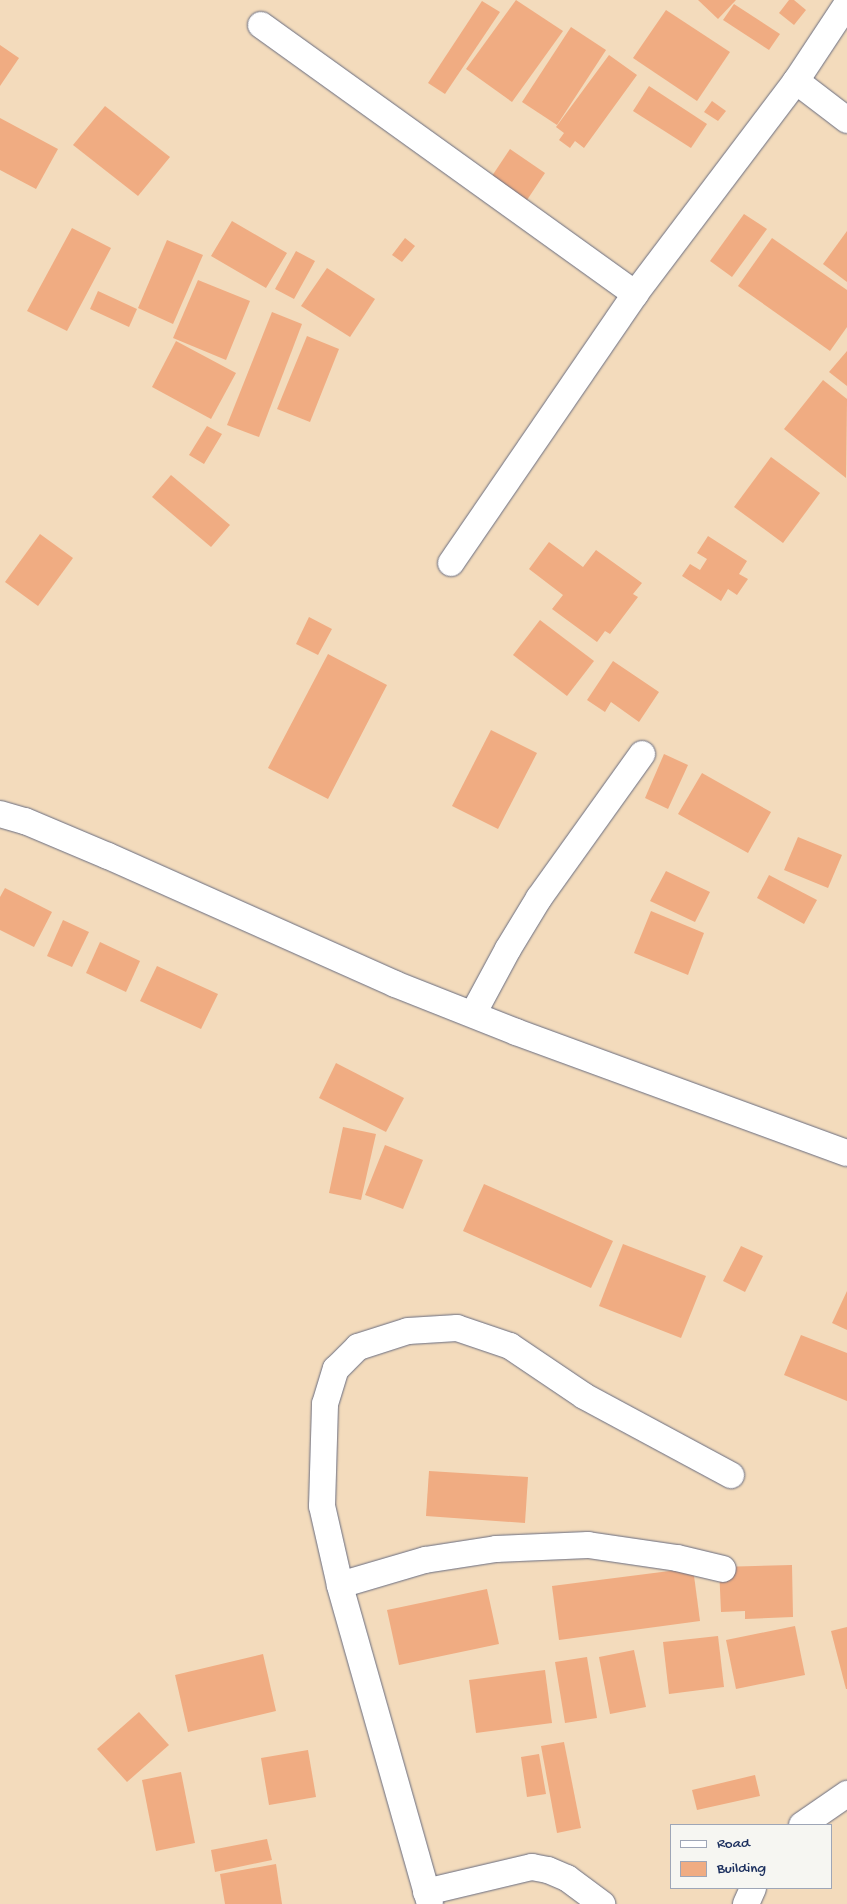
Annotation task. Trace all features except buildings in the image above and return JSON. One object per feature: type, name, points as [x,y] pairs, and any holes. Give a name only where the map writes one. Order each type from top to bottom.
[{"type":"street","points":[[451,563],[635,294],[796,81],[847,4]]},
{"type":"street","points":[[261,25],[635,294]]},
{"type":"street","points":[[796,81],[847,120]]},
{"type":"street","points":[[473,1014],[508,949],[539,898],[642,754]]},
{"type":"street","points":[[0,814],[25,821],[108,856],[394,984],[847,1153]]},
{"type":"street","points":[[602,1904],[567,1878],[548,1870],[532,1867],[428,1898],[340,1585],[322,1506],[326,1404],[336,1369],[358,1347],[408,1331],[457,1328],[510,1346],[584,1396],[731,1475]]},
{"type":"street","points":[[340,1585],[425,1560],[496,1549],[588,1545],[677,1558],[723,1568]]},
{"type":"street","points":[[803,1824],[847,1794]]},
{"type":"street","points":[[746,1904],[753,1889]]}]
